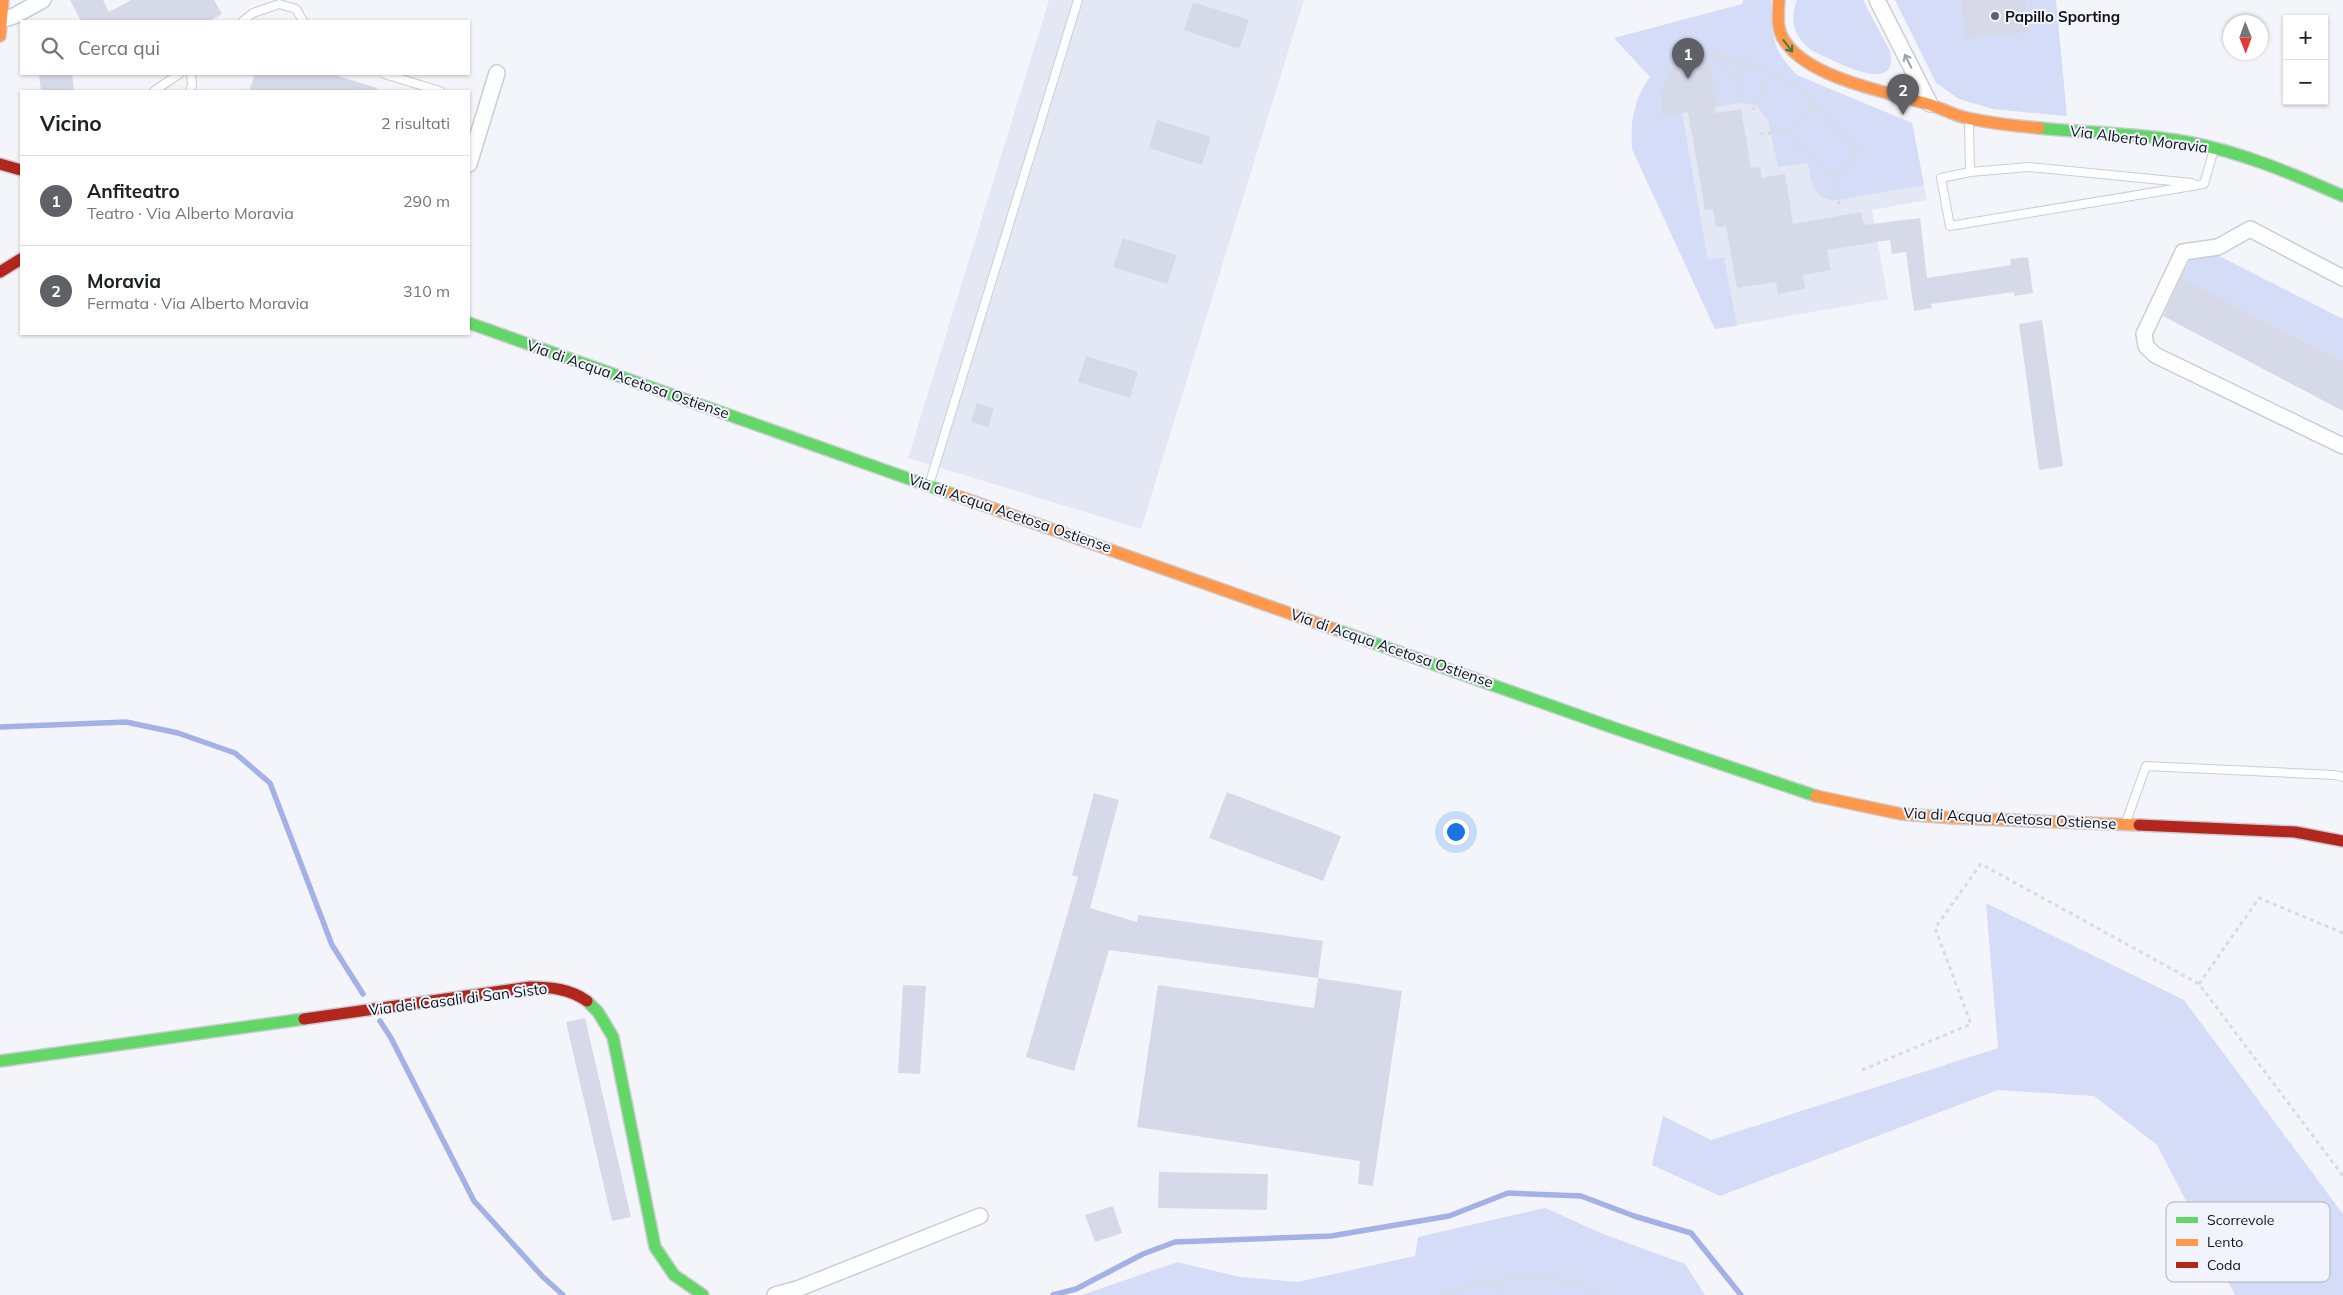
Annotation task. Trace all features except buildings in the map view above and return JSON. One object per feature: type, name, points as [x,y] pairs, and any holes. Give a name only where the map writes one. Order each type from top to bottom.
[{"type":"street","points":[[0,36],[3,0]]},
{"type":"street","points":[[2,20],[14,16],[43,0]]},
{"type":"street","name":"Via Alberto Moravia","points":[[1779,0],[1778,27],[1788,48],[1797,56],[1871,89],[1930,104],[1969,119],[2038,128],[2185,142],[2214,148],[2257,160],[2343,196]]},
{"type":"street","points":[[1877,0],[1930,104]]},
{"type":"street","points":[[470,161],[498,73]]},
{"type":"street","points":[[0,164],[20,170]]},
{"type":"street","points":[[2343,278],[2250,228],[2218,247],[2183,252],[2146,328],[2144,340],[2146,346],[2155,355],[2343,446]]},
{"type":"street","points":[[0,272],[20,260]]},
{"type":"street","name":"Via di Acqua Acetosa Ostiense","points":[[470,323],[1614,728],[1819,798],[1901,814],[1953,818],[2295,832],[2343,841]]},
{"type":"street","name":"Via dei Casali di San Sisto","points":[[0,1062],[530,987],[551,986],[571,991],[590,1002],[603,1018],[613,1037],[655,1247],[661,1259],[674,1276],[703,1295]]},
{"type":"street","points":[[775,1295],[798,1292],[980,1216]]},
{"type":"lane","points":[[929,485],[1078,0]]},
{"type":"lane","points":[[244,20],[253,13],[279,4],[296,9],[302,20]]},
{"type":"lane","points":[[156,90],[178,75]]},
{"type":"lane","points":[[190,90],[191,75]]},
{"type":"lane","points":[[387,75],[437,90]]},
{"type":"lane","points":[[1969,119],[1970,172]]},
{"type":"lane","points":[[2204,184],[2214,148]]},
{"type":"lane","points":[[2028,168],[2204,184],[1950,226],[1941,178],[1970,172],[2028,168]]},
{"type":"lane","points":[[2126,824],[2146,766],[2343,777]]},
{"type":"path","points":[[1716,107],[1708,54],[1728,56],[1744,61],[1799,86],[1814,105],[1860,152],[1832,179]]},
{"type":"path","points":[[1714,54],[1737,80]]},
{"type":"path","points":[[1740,103],[1737,80],[1744,61]]},
{"type":"path","points":[[1754,110],[1772,74]]},
{"type":"path","points":[[1760,134],[1786,132],[1814,105]]},
{"type":"path","points":[[1786,132],[1832,179],[1840,208]]},
{"type":"path","points":[[1862,1070],[1971,1024],[1935,928],[1980,864],[2200,984],[2343,1176]]},
{"type":"path","points":[[2200,984],[2259,898],[2343,932]]},
{"type":"path","points":[[1439,1295],[1480,1282],[1528,1277],[1581,1284],[1602,1295]]},
{"type":"path","points":[[1497,1280],[1503,1295]]},
{"type":"shaded area","points":[[1049,0],[1304,0],[1141,529],[908,458]]},
{"type":"shaded area","points":[[1743,0],[1771,0],[1773,32],[1778,49],[1797,75],[1912,123],[1924,185],[1829,200],[1823,198],[1815,189],[1808,163],[1778,167],[1768,120],[1756,105],[1739,103],[1682,113],[1708,260],[1724,257],[1737,326],[1715,329],[1632,149],[1634,111],[1640,94],[1650,77],[1614,38],[1742,4]]},
{"type":"shaded area","points":[[1797,0],[1863,0],[1890,51],[1890,65],[1885,72],[1874,74],[1861,72],[1811,50],[1797,34],[1793,21]]},
{"type":"shaded area","points":[[1895,0],[2056,0],[2067,116],[1993,109],[1959,99],[1936,83]]},
{"type":"shaded area","points":[[1740,48],[1820,86],[1912,123],[1927,200],[1872,210],[1888,299],[1715,329],[1632,149],[1632,121],[1639,95],[1654,72]]},
{"type":"shaded area","points":[[2215,254],[2343,319],[2343,361],[2181,277],[2191,258]]},
{"type":"shaded area","points":[[1986,903],[2184,1000],[2343,1214],[2343,1295],[2235,1295],[2228,1282],[2330,1282],[2330,1202],[2187,1202],[2157,1145],[2094,1096],[1998,1090],[1720,1196],[1652,1165],[1663,1116],[1711,1140],[1998,1048]]},
{"type":"shaded area","points":[[1545,1208],[1603,1234],[1685,1264],[1705,1295],[1082,1295],[1177,1262],[1240,1277],[1298,1282],[1415,1256],[1418,1237]]},
{"type":"waterway","points":[[0,727],[126,722],[178,733],[235,753],[270,783],[332,945],[363,994]]},
{"type":"waterway","points":[[380,1021],[391,1038],[474,1201],[542,1276],[563,1295]]},
{"type":"waterway","points":[[1053,1295],[1076,1289],[1143,1254],[1175,1242],[1331,1236],[1449,1216],[1508,1193],[1581,1196],[1634,1216],[1691,1233],[1741,1295]]},
{"type":"traffic: fast","points":[[2039,128],[2150,137],[2207,146],[2267,164],[2343,196]]},
{"type":"traffic: fast","points":[[470,323],[952,494]]},
{"type":"traffic: fast","points":[[1334,629],[1614,728],[1816,796]]},
{"type":"traffic: fast","points":[[587,1001],[598,1012],[613,1037],[655,1247],[674,1275],[703,1295]]},
{"type":"traffic: fast","points":[[0,1061],[304,1019]]},
{"type":"traffic: slow","points":[[0,36],[3,0]]},
{"type":"traffic: slow","points":[[1779,0],[1778,23],[1783,38],[1798,55],[1813,66],[1851,82],[1928,104],[1962,117],[2039,128]]},
{"type":"traffic: slow","points":[[952,494],[1334,629]]},
{"type":"traffic: slow","points":[[1816,796],[1901,814],[1953,818],[2139,825]]},
{"type":"traffic: jam","points":[[0,164],[20,170]]},
{"type":"traffic: jam","points":[[0,272],[20,260]]},
{"type":"traffic: jam","points":[[2139,825],[2295,832],[2343,841]]},
{"type":"traffic: jam","points":[[304,1019],[530,987],[560,990],[574,994],[587,1001]]},
{"type":"place","name":"Papillo Sporting","points":[[1995,16]]},
{"type":"place","name":"Anfiteatro","points":[[1688,79]]},
{"type":"place","name":"Moravia","points":[[1903,115]]}]
